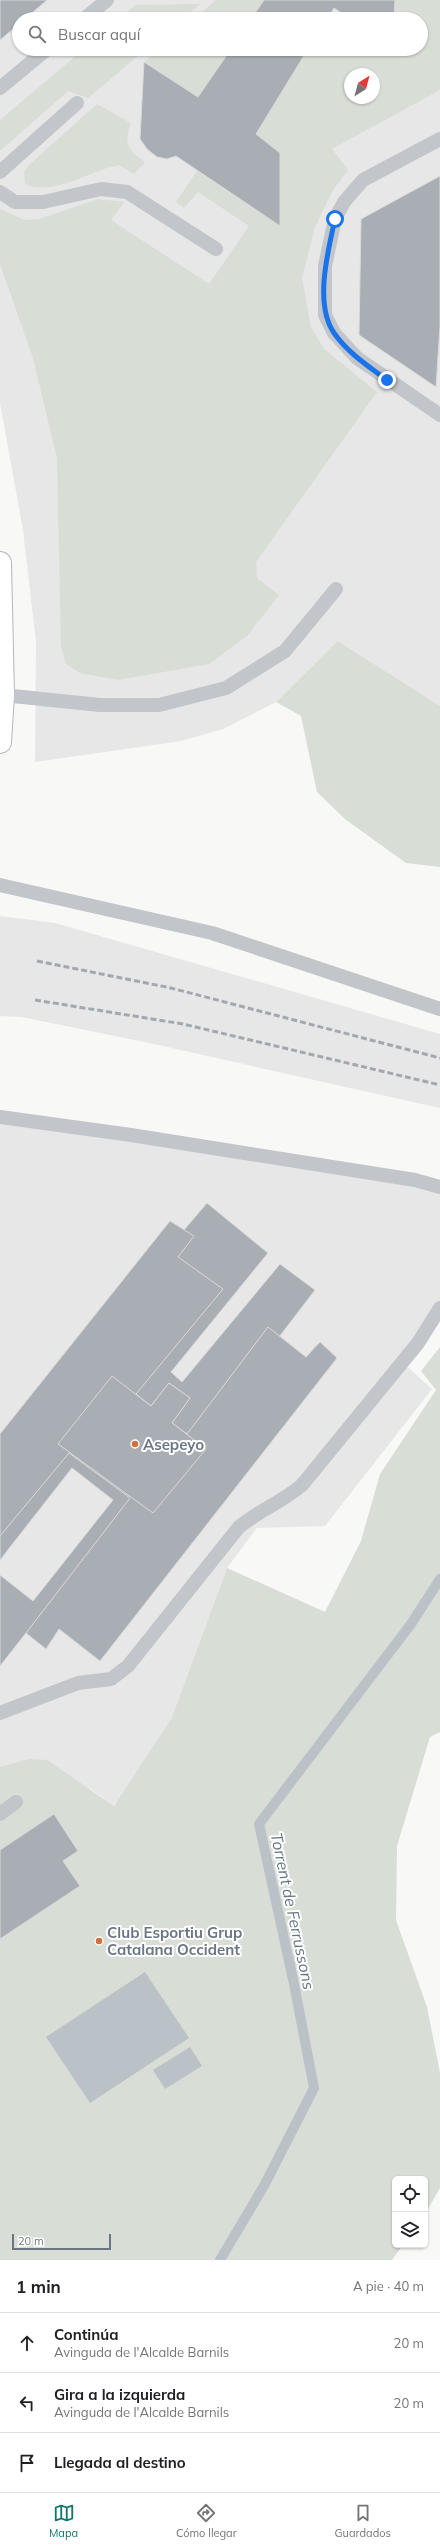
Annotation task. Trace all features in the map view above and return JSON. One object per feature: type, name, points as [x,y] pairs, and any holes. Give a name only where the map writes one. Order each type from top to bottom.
[{"type":"street","points":[[0,563],[3,695],[0,742]]},
{"type":"lane","points":[[92,12],[107,0]]},
{"type":"lane","points":[[0,88],[39,56]]},
{"type":"lane","points":[[0,172],[78,103]]},
{"type":"lane","points":[[440,139],[363,180],[344,202],[335,219],[325,266],[325,315],[334,333],[357,358],[440,415]]},
{"type":"lane","points":[[0,192],[15,202],[36,202],[101,189],[127,192],[216,249]]},
{"type":"lane","points":[[3,695],[100,705],[159,705],[226,688],[284,651],[336,589]]},
{"type":"lane","points":[[0,885],[212,933],[440,1009]]},
{"type":"lane","points":[[0,1117],[131,1135],[240,1154],[415,1180],[440,1187]]},
{"type":"lane","points":[[0,1713],[78,1683],[111,1679],[128,1666],[239,1527],[258,1512],[287,1498],[302,1485],[418,1343],[440,1308]]},
{"type":"lane","points":[[0,1814],[16,1802]]},
{"type":"shaded area","points":[[0,0],[440,0],[440,706],[338,641],[276,702],[223,729],[181,741],[35,762],[36,642],[23,530],[0,403]]},
{"type":"shaded area","points":[[216,0],[264,0],[256,12],[202,12]]},
{"type":"shaded area","points":[[395,0],[440,0],[440,90],[332,149],[348,170],[333,190],[315,227],[302,278],[311,327],[324,349],[377,392],[256,562],[257,578],[279,595],[248,635],[209,664],[118,680],[80,673],[66,664],[61,646],[57,458],[33,358],[0,264],[0,209],[25,220],[39,219],[98,199],[124,202],[111,220],[209,284],[249,226],[198,192],[184,208],[176,202],[197,171],[280,226],[280,153],[256,134],[304,56],[428,56],[428,12],[394,12]]},
{"type":"shaded area","points":[[200,4],[190,12],[128,12],[136,5]]},
{"type":"shaded area","points":[[76,56],[138,56],[88,98],[68,91],[0,151],[0,120]]},
{"type":"shaded area","points":[[151,56],[226,56],[198,97],[144,62]]},
{"type":"shaded area","points":[[97,104],[131,123],[127,141],[131,150],[145,162],[134,174],[119,165],[60,185],[36,187],[25,184],[24,172],[29,165]]},
{"type":"shaded area","points":[[338,641],[440,706],[440,867],[406,863],[345,819],[317,792],[301,716],[276,702]]},
{"type":"shaded area","points":[[0,916],[55,923],[440,1034],[440,1108],[154,1044],[22,1017],[0,1016]]},
{"type":"shaded area","points":[[0,1117],[440,1187],[440,1308],[402,1362],[432,1389],[325,1526],[257,1528],[227,1568],[172,1717],[114,1806],[92,1790],[28,1759],[0,1767]]},
{"type":"shaded area","points":[[440,1347],[440,1732],[430,1737],[397,1846],[396,1920],[427,2007],[440,2073],[440,2188],[428,2209],[428,2176],[392,2176],[392,2248],[401,2248],[392,2260],[0,2260],[0,1767],[28,1759],[47,1760],[114,1806],[172,1717],[227,1568],[325,1612],[361,1541],[380,1474],[436,1390],[421,1371]]},
{"type":"shaded area","points":[[145,1972],[189,2038],[90,2103],[46,2037]]},
{"type":"shaded area","points":[[190,2047],[202,2066],[165,2089],[153,2070]]},
{"type":"building","points":[[0,0],[47,0],[33,12],[12,12],[12,30],[0,40]]},
{"type":"building","points":[[264,0],[395,0],[394,12],[340,12],[334,8],[331,12],[256,12]]},
{"type":"building","points":[[226,56],[304,56],[256,134],[280,153],[280,226],[176,156],[167,159],[157,157],[147,149],[140,139],[144,62],[198,97]]},
{"type":"building","points":[[440,176],[440,326],[436,387],[359,335],[361,219]]},
{"type":"building","name":"Asepeyo","points":[[207,1203],[268,1253],[171,1372],[182,1382],[280,1264],[315,1290],[279,1337],[306,1357],[320,1342],[337,1358],[100,1661],[59,1629],[46,1649],[26,1633],[0,1666],[0,1575],[33,1601],[113,1500],[72,1468],[0,1560],[0,1434],[170,1221],[184,1230]]},
{"type":"building","name":"Asepeyo","points":[[170,1221],[194,1236],[178,1257],[223,1289],[136,1394],[151,1406],[169,1383],[190,1398],[172,1423],[187,1434],[268,1327],[306,1357],[320,1342],[337,1358],[100,1661],[59,1629],[46,1649],[26,1633],[130,1498],[69,1453],[0,1536],[0,1434]]},
{"type":"building","points":[[112,1376],[151,1406],[169,1383],[190,1398],[172,1423],[206,1449],[153,1513],[58,1444]]},
{"type":"building","points":[[54,1814],[78,1851],[63,1861],[80,1886],[0,1939],[0,1850]]},
{"type":"waterway","name":"Torrent de Ferrussons","points":[[220,2260],[265,2184],[314,2088],[294,1984],[259,1824],[411,1624],[440,1579]]},
{"type":"railway","points":[[37,961],[171,988],[440,1058]]},
{"type":"railway","points":[[35,1000],[183,1024],[440,1085]]},
{"type":"place","name":"Asepeyo","points":[[135,1444]]},
{"type":"place","name":"Club Esportiu Grup Catalana Occident","points":[[99,1941]]},
{"type":"route","points":[[335,219],[325,266],[325,315],[334,333],[357,358],[387,380]]}]
